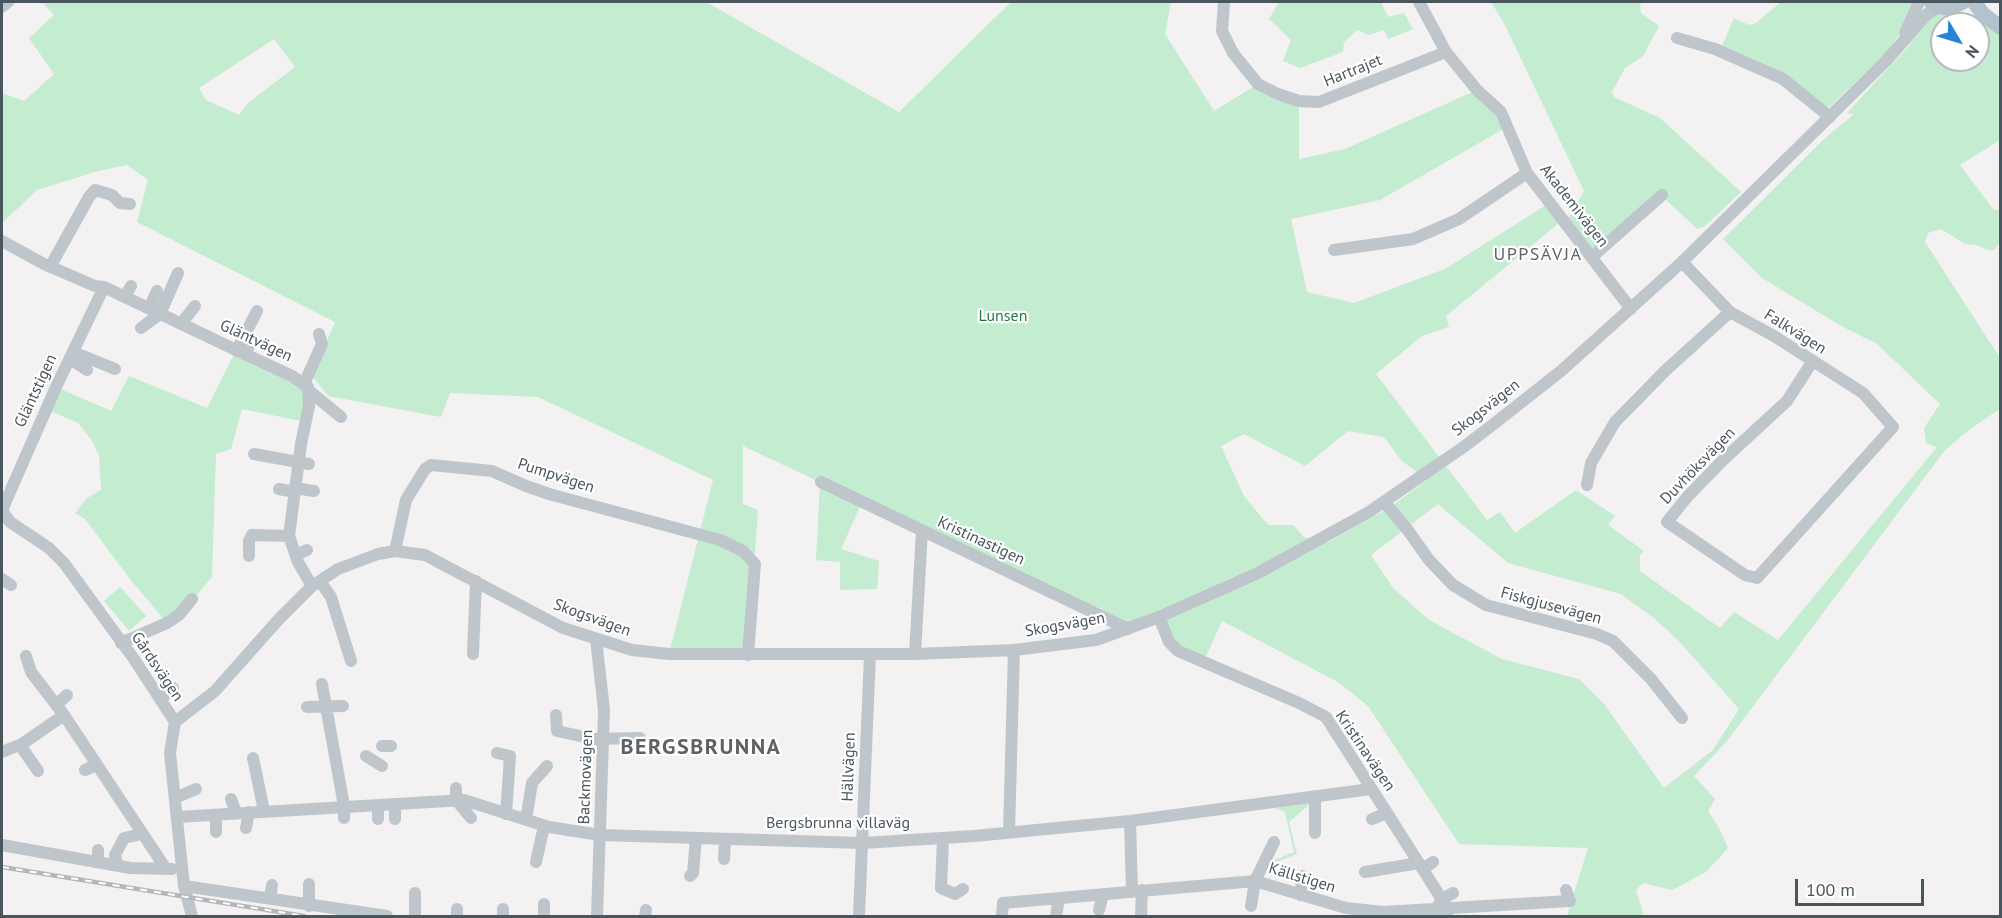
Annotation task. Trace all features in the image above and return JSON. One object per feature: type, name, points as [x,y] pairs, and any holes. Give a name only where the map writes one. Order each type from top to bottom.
[{"type":"main road","points":[[1947,4],[1978,8],[2001,27]]},
{"type":"street","points":[[2,7],[8,2]]},
{"type":"street","name":"Hartrajet","points":[[1224,2],[1222,31],[1233,53],[1258,84],[1299,101],[1319,102],[1446,52]]},
{"type":"street","name":"Akademivägen","points":[[1419,2],[1446,52],[1477,90],[1501,112],[1527,173],[1631,309]]},
{"type":"street","name":"Skogsvägen","points":[[1886,61],[1907,30],[1919,2]]},
{"type":"street","name":"Skogsvägen","points":[[175,722],[215,691],[279,619],[316,583],[338,569],[378,554],[395,551],[425,555],[563,628],[632,650],[669,654],[870,655],[1014,650],[1096,640],[1159,617],[1257,573],[1384,502],[1495,423],[1561,372],[1682,262],[1886,61],[1927,14],[1947,4]]},
{"type":"street","points":[[1677,38],[1726,53],[1783,79],[1830,117]]},
{"type":"street","points":[[1334,250],[1413,239],[1458,219],[1527,173]]},
{"type":"street","points":[[50,267],[57,247],[89,197],[96,190],[112,195],[120,203],[130,204]]},
{"type":"street","points":[[1592,257],[1662,195]]},
{"type":"street","name":"Gläntvägen","points":[[2,241],[50,267],[95,286],[128,292],[154,311],[186,329],[237,347],[295,373],[306,387],[341,417]]},
{"type":"street","name":"Falkvägen","points":[[1682,262],[1730,312],[1774,336],[1863,393],[1893,427]]},
{"type":"street","points":[[141,328],[178,273]]},
{"type":"street","name":"Gläntstigen","points":[[2,510],[44,404],[104,287]]},
{"type":"street","points":[[154,311],[157,291]]},
{"type":"street","points":[[186,329],[195,306]]},
{"type":"street","points":[[237,347],[257,311]]},
{"type":"street","points":[[1587,485],[1592,463],[1615,422],[1666,370],[1730,312]]},
{"type":"street","points":[[319,334],[322,344],[306,387],[309,406],[297,449],[304,463],[295,490],[289,536],[301,553],[316,583],[331,597],[351,662]]},
{"type":"street","points":[[237,347],[251,341]]},
{"type":"street","points":[[71,355],[115,369]]},
{"type":"street","points":[[71,355],[87,370]]},
{"type":"street","name":"Duvhöksvägen","points":[[1812,362],[1787,401],[1723,460],[1688,496],[1667,522],[1745,575],[1757,578],[1893,427]]},
{"type":"street","points":[[254,454],[304,463]]},
{"type":"street","name":"Pumpvägen","points":[[395,551],[406,500],[424,469],[431,465],[492,471],[549,494],[720,540],[743,551],[755,564],[748,655]]},
{"type":"street","name":"Kristinastigen","points":[[820,482],[1128,629]]},
{"type":"street","points":[[279,489],[314,491]]},
{"type":"street","name":"Fiskgjusevägen","points":[[1384,502],[1429,560],[1453,585],[1486,605],[1597,634],[1613,641],[1651,679],[1682,718]]},
{"type":"street","name":"Gårdsvägen","points":[[2,510],[10,522],[49,548],[64,563],[175,722],[170,753],[183,886],[192,916]]},
{"type":"street","points":[[915,654],[922,531]]},
{"type":"street","points":[[246,554],[249,556],[246,538],[255,534],[268,537],[289,536]]},
{"type":"street","points":[[472,654],[476,581]]},
{"type":"street","points":[[121,643],[167,623],[178,615],[192,599]]},
{"type":"street","name":"Kristinavägen","points":[[1159,617],[1169,642],[1178,651],[1326,717],[1387,813],[1425,865],[1445,906]]},
{"type":"street","name":"Backmovägen","points":[[594,911],[600,835],[604,710],[596,639]]},
{"type":"street","points":[[1008,832],[1014,650]]},
{"type":"street","name":"Hällvägen","points":[[859,916],[864,843],[870,655]]},
{"type":"street","points":[[26,656],[31,672],[64,715],[90,767],[166,869]]},
{"type":"street","points":[[322,684],[343,805]]},
{"type":"street","points":[[161,699],[173,688]]},
{"type":"street","points":[[56,705],[68,695]]},
{"type":"street","points":[[307,707],[343,706]]},
{"type":"street","points":[[2,752],[20,745],[64,715]]},
{"type":"street","points":[[556,715],[557,731],[594,739],[640,738]]},
{"type":"street","points":[[20,745],[38,771]]},
{"type":"street","points":[[497,753],[510,756],[506,814]]},
{"type":"street","points":[[253,758],[264,812]]},
{"type":"street","points":[[526,820],[532,783],[547,766]]},
{"type":"street","points":[[175,798],[195,789]]},
{"type":"street","name":"Bergsbrunna villaväg","points":[[177,817],[264,812],[285,815],[343,805],[395,804],[456,794],[490,813],[506,814],[544,826],[586,828],[600,835],[637,832],[688,841],[725,839],[864,843],[1130,821],[1371,789]]},
{"type":"street","points":[[456,794],[471,819]]},
{"type":"street","points":[[1315,796],[1315,833]]},
{"type":"street","points":[[231,799],[242,813],[246,828]]},
{"type":"street","points":[[395,804],[395,819]]},
{"type":"street","points":[[378,805],[378,819]]},
{"type":"street","points":[[1372,819],[1387,813]]},
{"type":"street","points":[[216,815],[216,832]]},
{"type":"street","points":[[1130,821],[1137,891],[1142,916]]},
{"type":"street","points":[[536,862],[544,826]]},
{"type":"street","points":[[118,866],[115,855],[124,838],[142,834]]},
{"type":"street","points":[[943,838],[941,888],[955,894],[963,889]]},
{"type":"street","points":[[724,859],[725,839]]},
{"type":"street","points":[[688,841],[693,873],[690,876]]},
{"type":"street","points":[[1251,906],[1255,881],[1274,842]]},
{"type":"street","points":[[13,843],[98,856],[118,866],[182,870]]},
{"type":"street","points":[[1365,872],[1425,865]]},
{"type":"street","points":[[1303,876],[1305,911]]},
{"type":"street","name":"Källstigen","points":[[1002,916],[1003,903],[1026,898],[1059,898],[1073,892],[1095,901],[1137,891],[1193,883],[1255,881],[1304,896],[1339,911],[1366,906],[1382,914],[1445,906],[1546,904],[1568,895]]},
{"type":"street","points":[[309,884],[309,906]]},
{"type":"street","points":[[270,899],[272,885]]},
{"type":"street","points":[[183,886],[247,893],[309,906],[352,907],[387,916]]},
{"type":"street","points":[[414,916],[415,893]]},
{"type":"street","points":[[1056,916],[1059,898]]},
{"type":"green space","name":"Lunsen","points":[[42,2],[706,2],[899,112],[1011,2],[1171,2],[1165,34],[1214,111],[1258,84],[1299,101],[1299,159],[1345,149],[1477,90],[1507,127],[1380,200],[1291,219],[1307,292],[1354,303],[1445,269],[1551,202],[1564,219],[1446,316],[1449,327],[1422,336],[1376,374],[1487,520],[1500,512],[1515,533],[1576,490],[1615,516],[1608,525],[1644,551],[1640,555],[1640,571],[1720,628],[1734,612],[1778,640],[1937,447],[1926,443],[1924,428],[1940,404],[1877,344],[1841,326],[1762,278],[1723,239],[1824,139],[1854,114],[1847,113],[1906,49],[1930,18],[1930,72],[1990,72],[1990,27],[2000,35],[2000,140],[1960,165],[1993,209],[2000,211],[2000,242],[1994,250],[1987,250],[1977,245],[1965,244],[1941,229],[1928,233],[1925,242],[2000,358],[2000,409],[1970,429],[1945,450],[1727,741],[1694,776],[1715,799],[1708,811],[1728,848],[1706,872],[1672,890],[1643,883],[1636,890],[1644,916],[1567,916],[1588,848],[1459,844],[1368,706],[1338,682],[1222,621],[1203,663],[1178,651],[1159,618],[1128,629],[862,502],[841,549],[879,561],[877,589],[840,590],[840,562],[816,560],[820,482],[743,446],[743,504],[758,510],[748,655],[669,654],[713,480],[538,397],[450,393],[441,417],[328,396],[312,376],[335,322],[137,222],[148,180],[127,165],[98,171],[37,190],[2,223],[2,93],[24,101],[54,74],[29,38],[54,15]],"holes":[[[274,39],[295,67],[248,103],[239,115],[206,100],[199,88]],[[1348,431],[1384,437],[1401,460],[1427,480],[1389,508],[1328,542],[1304,537],[1293,525],[1268,525],[1244,496],[1221,446],[1244,434],[1305,466]],[[1438,504],[1508,563],[1621,594],[1655,619],[1678,640],[1739,709],[1713,750],[1664,788],[1604,704],[1579,679],[1502,659],[1429,620],[1393,588],[1371,555]]]},
{"type":"green space","points":[[1279,2],[1381,2],[1388,17],[1404,13],[1413,29],[1388,39],[1384,30],[1369,35],[1357,30],[1344,42],[1343,52],[1300,68],[1283,61],[1291,40],[1269,19]]},
{"type":"green space","points":[[1491,2],[1640,2],[1641,13],[1659,26],[1643,56],[1625,68],[1612,92],[1614,97],[1660,118],[1741,192],[1704,227],[1697,229],[1661,195],[1592,257],[1566,222],[1584,191],[1504,23]]},
{"type":"green space","points":[[1781,2],[1916,2],[1907,24],[1885,54],[1828,108],[1722,46],[1734,18],[1749,25],[1756,23]]},
{"type":"green space","points":[[236,350],[308,387],[306,422],[242,409],[231,449],[216,454],[212,577],[179,615],[167,623],[130,579],[85,519],[75,513],[87,498],[101,490],[99,455],[91,439],[78,423],[46,409],[56,387],[111,411],[129,376],[207,408]]},
{"type":"green space","points":[[120,587],[146,616],[129,631],[104,601]]},
{"type":"green space","points":[[1311,803],[1289,822],[1297,854],[1264,867],[1265,864],[1294,852],[1285,812],[1274,808]]},
{"type":"railway","points":[[2,867],[304,916]]},
{"type":"district","name":"UPPSÄVJA","points":[[1538,255]]},
{"type":"district","name":"BERGSBRUNNA","points":[[701,748]]}]
